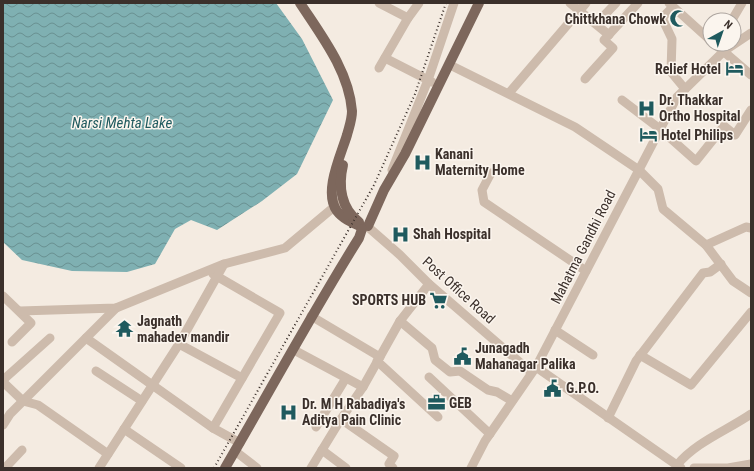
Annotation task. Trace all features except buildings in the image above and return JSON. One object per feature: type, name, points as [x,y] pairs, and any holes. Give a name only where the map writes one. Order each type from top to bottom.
[{"type":"main road","points":[[300,3],[334,55],[352,111],[352,119],[333,184],[334,206],[344,218],[364,228]]},
{"type":"main road","points":[[305,3],[338,51],[358,106],[357,124],[342,166],[341,189],[343,200],[351,215],[364,228]]},
{"type":"main road","points":[[225,468],[294,350],[311,316],[364,228],[405,154],[450,65],[479,3]]},
{"type":"street","points":[[379,3],[408,18]]},
{"type":"street","points":[[379,68],[408,18],[419,3]]},
{"type":"street","points":[[384,190],[428,80],[454,3]]},
{"type":"street","points":[[570,3],[582,6],[597,24],[609,35]]},
{"type":"street","points":[[597,24],[616,3]]},
{"type":"street","points":[[585,79],[613,48],[604,40],[638,3]]},
{"type":"street","points":[[737,12],[742,3]]},
{"type":"street","points":[[685,90],[671,72],[672,39],[662,18],[671,5],[702,33]]},
{"type":"street","points":[[509,94],[582,6]]},
{"type":"street","name":"Mahatma Gandhi Road","points":[[742,38],[751,33]]},
{"type":"street","name":"Mahatma Gandhi Road","points":[[471,468],[490,434],[534,370],[677,97],[720,52]]},
{"type":"street","points":[[728,52],[751,75]]},
{"type":"street","points":[[385,58],[439,86]]},
{"type":"street","points":[[450,65],[574,127],[639,170],[658,189],[663,209],[706,245],[734,281],[751,293]]},
{"type":"street","points":[[622,100],[660,129],[696,161],[724,126],[735,135],[751,110]]},
{"type":"street","points":[[491,173],[482,190],[484,202],[586,270]]},
{"type":"street","points":[[20,311],[116,308],[224,264],[285,248],[343,200]]},
{"type":"street","points":[[706,245],[746,227],[751,228]]},
{"type":"street","name":"Post Office Road","points":[[364,228],[378,236],[400,255],[429,284],[534,370],[679,466]]},
{"type":"street","points":[[99,468],[179,344],[224,264]]},
{"type":"street","points":[[608,418],[640,355],[703,273],[710,272],[721,264]]},
{"type":"street","points":[[207,271],[280,312],[213,428]]},
{"type":"street","points":[[311,468],[341,419],[363,387],[400,320],[429,284]]},
{"type":"street","points":[[3,296],[31,323],[12,342]]},
{"type":"street","points":[[3,425],[10,414],[116,308]]},
{"type":"street","points":[[640,355],[691,385],[751,312]]},
{"type":"street","points":[[311,316],[378,359],[438,417]]},
{"type":"street","points":[[400,320],[432,348],[433,358],[450,372],[460,371],[488,390],[496,392],[512,401]]},
{"type":"street","points":[[555,330],[593,355]]},
{"type":"street","points":[[50,338],[3,381],[23,401],[38,405],[108,454]]},
{"type":"street","points":[[86,338],[154,384],[238,447],[257,468]]},
{"type":"street","points":[[179,344],[242,378]]},
{"type":"street","points":[[294,350],[363,387]]},
{"type":"street","points":[[96,371],[142,401]]},
{"type":"street","points":[[428,377],[490,434]]},
{"type":"street","points":[[316,427],[346,378]]},
{"type":"street","points":[[679,466],[688,452],[730,429],[751,414]]},
{"type":"street","points":[[341,419],[394,456],[389,464],[393,468]]},
{"type":"street","points":[[124,429],[181,468]]},
{"type":"street","points":[[5,468],[22,450]]},
{"type":"street","points":[[322,450],[346,468]]},
{"type":"street","points":[[694,468],[728,468],[751,464]]},
{"type":"water","name":"Narsi Mehta Lake","points":[[3,3],[276,3],[302,39],[333,100],[297,174],[262,201],[217,230],[191,220],[175,229],[155,264],[127,272],[72,271],[22,260],[3,242]]},
{"type":"railway","points":[[214,468],[374,185],[415,94],[446,3]]},
{"type":"place","name":"Chittkhana Chowk","points":[[679,19]]},
{"type":"place","name":"Relief Hotel","points":[[734,69]]},
{"type":"place","name":"Dr. Thakkar Ortho Hospital","points":[[646,108]]},
{"type":"place","name":"Hotel Philips","points":[[648,135]]},
{"type":"place","name":"Kanani Maternity Home","points":[[422,162]]},
{"type":"place","name":"Shah Hospital","points":[[400,234]]},
{"type":"place","name":"SPORTS HUB","points":[[439,300]]},
{"type":"place","name":"Jagnath mahadev mandir","points":[[124,329]]},
{"type":"place","name":"Junagadh Mahanagar Palika","points":[[462,356]]},
{"type":"place","name":"G.P.O.","points":[[553,388]]},
{"type":"place","name":"GEB","points":[[436,403]]},
{"type":"place","name":"Dr. M H Rabadiya's Aditya Pain Clinic","points":[[289,412]]}]
